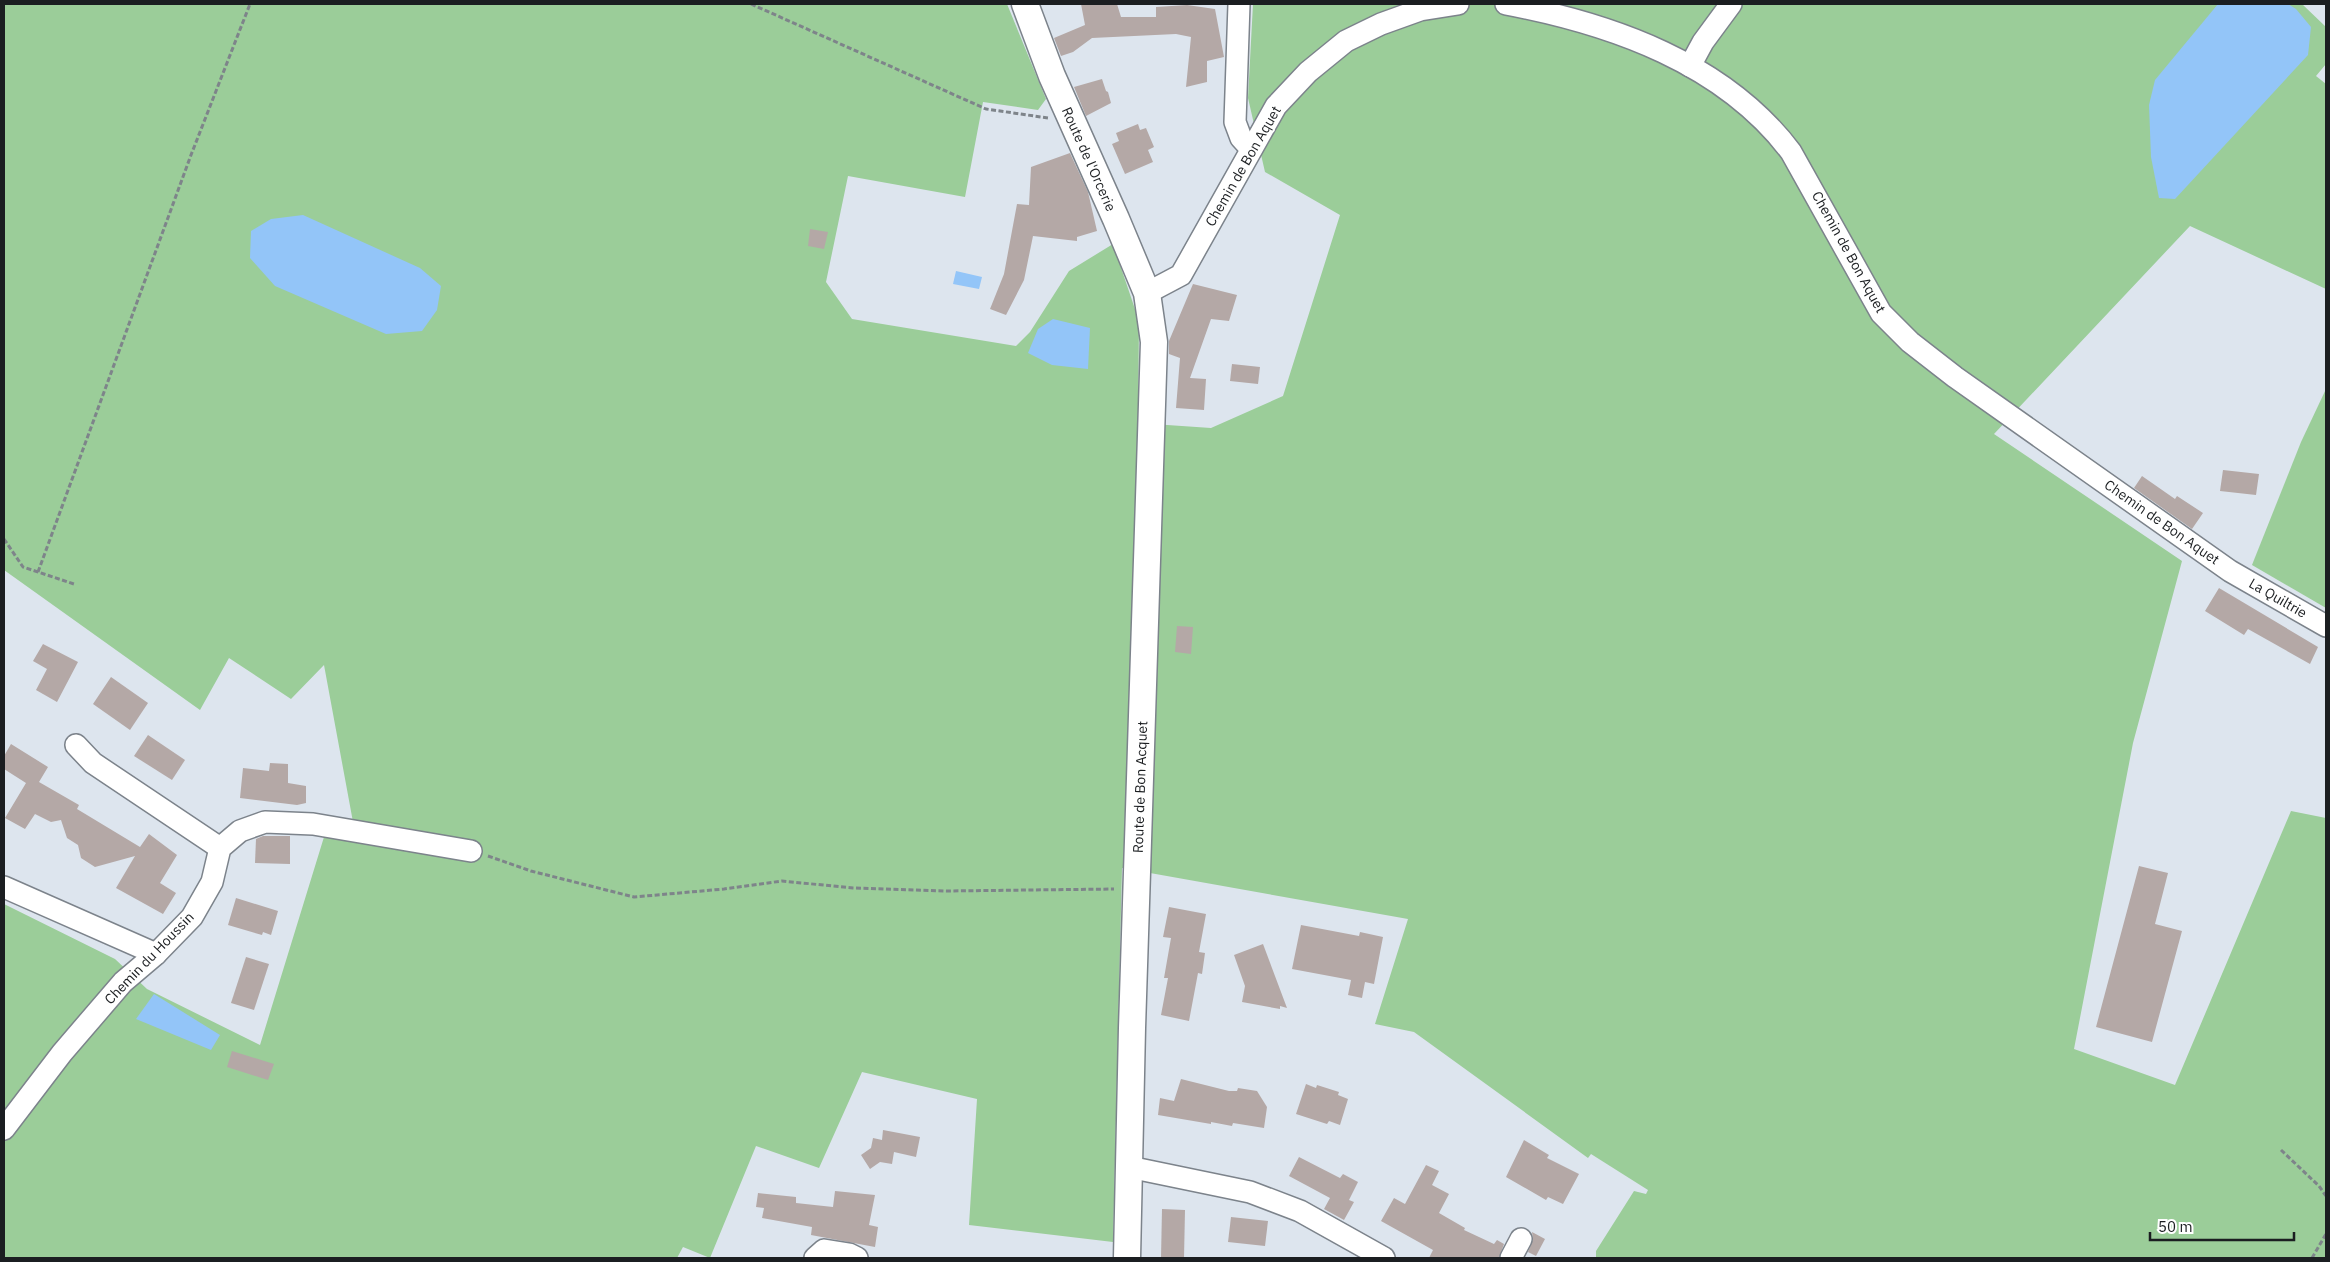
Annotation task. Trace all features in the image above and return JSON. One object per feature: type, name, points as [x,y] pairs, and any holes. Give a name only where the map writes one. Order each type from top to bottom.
[{"type":"street","name":"Route de l'Orcerie","points":[[1025,4],[1052,76],[1149,304]]},
{"type":"street","points":[[1239,4],[1236,122],[1241,138],[1251,149]]},
{"type":"street","name":"Chemin de Bon Aquet","points":[[1149,304],[1181,275],[1276,106],[1308,72],[1346,41],[1381,24],[1420,10],[1458,4]]},
{"type":"street","name":"Chemin de Bon Aquet","points":[[1506,4],[1598,27],[1656,49],[1713,79],[1752,108],[1775,131],[1791,152],[1881,313],[1910,342],[1955,377],[2230,571]]},
{"type":"street","points":[[1690,66],[1703,42],[1731,4]]},
{"type":"street","name":"Route de Bon Acquet","points":[[1127,1258],[1136,890],[1154,352],[1149,304]]},
{"type":"street","name":"La Quiltrie","points":[[2230,571],[2326,626]]},
{"type":"street","points":[[76,745],[93,763],[220,848],[240,831],[265,822],[313,824],[471,851]]},
{"type":"street","name":"Chemin du Houssin","points":[[4,1129],[62,1053],[123,982],[156,954],[192,917],[212,882],[220,848]]},
{"type":"street","points":[[4,887],[156,954]]},
{"type":"street","points":[[1129,1168],[1250,1192],[1300,1211],[1384,1258]]},
{"type":"street","points":[[1511,1258],[1521,1239]]},
{"type":"street","points":[[815,1258],[824,1250],[848,1254],[857,1258]]},
{"type":"path","points":[[38,572],[191,155],[250,4]]},
{"type":"path","points":[[751,4],[986,108],[1072,122]]},
{"type":"path","points":[[4,539],[23,567],[74,584]]},
{"type":"path","points":[[471,851],[531,871],[634,897],[724,890],[782,881],[853,888],[946,891],[1136,890]]},
{"type":"path","points":[[2281,1150],[2319,1186],[2326,1196]]},
{"type":"path","points":[[2312,1258],[2326,1234]]},
{"type":"green space","points":[[4,4],[1007,4],[1046,99],[1038,110],[983,102],[965,197],[848,176],[826,282],[852,319],[1016,346],[1030,332],[1069,271],[1113,244],[1139,321],[1138,423],[1211,428],[1283,396],[1340,215],[1265,172],[1248,98],[1253,4],[2302,4],[2326,27],[2326,64],[2316,76],[2326,84],[2326,289],[2190,226],[1994,434],[2182,561],[2133,743],[2074,1049],[2175,1085],[2291,811],[2326,818],[2326,1258],[1596,1258],[1596,1251],[1634,1191],[1646,1194],[1648,1190],[1591,1154],[1588,1158],[1414,1032],[1375,1024],[1408,919],[1122,868],[1113,1242],[969,1225],[977,1099],[862,1072],[819,1168],[756,1146],[710,1258],[683,1247],[677,1258],[4,1258],[4,904],[115,959],[147,989],[260,1045],[324,837],[353,840],[353,822],[324,665],[291,699],[229,658],[200,710],[4,570]]},
{"type":"green space","points":[[2326,389],[2326,608],[2252,565],[2301,442]]},
{"type":"water","points":[[2218,4],[2288,4],[2296,9],[2311,27],[2308,55],[2175,199],[2159,198],[2151,157],[2149,105],[2155,80]]},
{"type":"water","points":[[303,215],[420,268],[441,286],[437,310],[422,331],[386,334],[275,286],[250,258],[251,231],[271,219]]},
{"type":"water","points":[[956,271],[982,277],[979,289],[953,284]]},
{"type":"water","points":[[1053,319],[1090,328],[1088,369],[1052,365],[1028,353],[1038,329]]},
{"type":"water","points":[[154,994],[220,1035],[211,1050],[136,1019]]},
{"type":"building","points":[[1081,4],[1117,4],[1121,17],[1156,17],[1156,7],[1187,5],[1215,9],[1224,57],[1207,61],[1207,82],[1186,87],[1191,37],[1176,34],[1092,38],[1073,52],[1061,56],[1054,38],[1085,25]]},
{"type":"building","points":[[1102,79],[1111,103],[1086,116],[1074,87]]},
{"type":"building","points":[[1138,124],[1140,130],[1146,128],[1154,147],[1148,150],[1153,162],[1125,174],[1112,144],[1119,141],[1116,133]]},
{"type":"building","points":[[1070,153],[1088,192],[1097,231],[1077,237],[1077,241],[1033,236],[1024,280],[1006,315],[990,309],[1004,274],[1017,204],[1029,205],[1031,167]]},
{"type":"building","points":[[810,229],[828,232],[824,249],[808,246]]},
{"type":"building","points":[[1193,284],[1237,295],[1229,321],[1211,319],[1190,378],[1206,379],[1204,410],[1176,408],[1180,358],[1169,354],[1169,341]]},
{"type":"building","points":[[1232,364],[1260,367],[1258,384],[1230,381]]},
{"type":"building","points":[[2223,470],[2259,474],[2256,495],[2220,491]]},
{"type":"building","points":[[2142,476],[2175,499],[2177,496],[2203,513],[2192,529],[2134,488]]},
{"type":"building","points":[[2219,588],[2318,647],[2310,664],[2248,629],[2244,635],[2205,611]]},
{"type":"building","points":[[1177,626],[1193,627],[1191,654],[1175,652]]},
{"type":"building","points":[[43,644],[78,662],[57,702],[36,690],[47,669],[33,661]]},
{"type":"building","points":[[111,677],[148,703],[130,730],[93,704]]},
{"type":"building","points":[[148,735],[185,760],[172,780],[134,756]]},
{"type":"building","points":[[11,744],[48,767],[39,782],[79,805],[77,809],[140,847],[149,834],[177,855],[160,883],[176,893],[163,914],[116,888],[135,856],[95,867],[81,858],[78,845],[67,838],[61,820],[51,822],[35,814],[25,829],[5,818],[26,783],[4,769],[4,756]]},
{"type":"building","points":[[270,763],[288,764],[288,783],[306,786],[306,803],[297,805],[240,798],[243,768],[269,771]]},
{"type":"building","points":[[263,836],[290,836],[290,864],[255,863],[256,839]]},
{"type":"building","points":[[2139,866],[2168,873],[2155,924],[2182,931],[2152,1042],[2096,1027]]},
{"type":"building","points":[[236,898],[278,911],[271,935],[263,932],[262,935],[228,925]]},
{"type":"building","points":[[1169,907],[1206,914],[1199,952],[1205,953],[1202,974],[1198,973],[1189,1021],[1161,1015],[1168,978],[1164,978],[1171,938],[1163,937]]},
{"type":"building","points":[[1301,925],[1359,936],[1360,932],[1383,937],[1374,984],[1365,982],[1362,998],[1348,995],[1351,980],[1292,969]]},
{"type":"building","points":[[1263,944],[1287,1008],[1280,1006],[1280,1009],[1242,1002],[1245,986],[1234,955]]},
{"type":"building","points":[[246,957],[269,964],[254,1010],[231,1003]]},
{"type":"building","points":[[232,1051],[274,1064],[268,1080],[227,1067]]},
{"type":"building","points":[[1181,1079],[1229,1091],[1237,1091],[1238,1088],[1257,1091],[1267,1107],[1264,1128],[1233,1123],[1232,1126],[1211,1122],[1211,1124],[1158,1115],[1160,1098],[1174,1101]]},
{"type":"building","points":[[1306,1084],[1316,1088],[1317,1085],[1339,1092],[1338,1095],[1348,1099],[1340,1125],[1329,1121],[1327,1124],[1296,1114]]},
{"type":"building","points":[[883,1130],[920,1137],[916,1157],[894,1152],[892,1164],[880,1162],[870,1169],[861,1155],[871,1148],[873,1138],[882,1140]]},
{"type":"building","points":[[1524,1140],[1549,1155],[1547,1158],[1579,1174],[1563,1204],[1548,1197],[1546,1200],[1506,1177]]},
{"type":"building","points":[[1299,1157],[1340,1178],[1343,1174],[1358,1182],[1349,1200],[1354,1202],[1344,1220],[1324,1209],[1330,1198],[1289,1176]]},
{"type":"building","points":[[1426,1165],[1439,1171],[1432,1185],[1449,1194],[1439,1213],[1465,1228],[1464,1230],[1494,1244],[1497,1240],[1504,1244],[1499,1258],[1429,1258],[1433,1250],[1381,1221],[1394,1198],[1405,1204]]},
{"type":"building","points":[[835,1191],[875,1195],[869,1225],[878,1227],[875,1247],[811,1235],[812,1227],[762,1218],[764,1208],[756,1207],[758,1193],[796,1197],[796,1203],[833,1207]]},
{"type":"building","points":[[1162,1209],[1185,1210],[1184,1258],[1161,1258]]},
{"type":"building","points":[[1231,1217],[1268,1221],[1265,1246],[1228,1242]]},
{"type":"building","points":[[1532,1232],[1545,1239],[1536,1256],[1528,1252],[1533,1239]]}]
